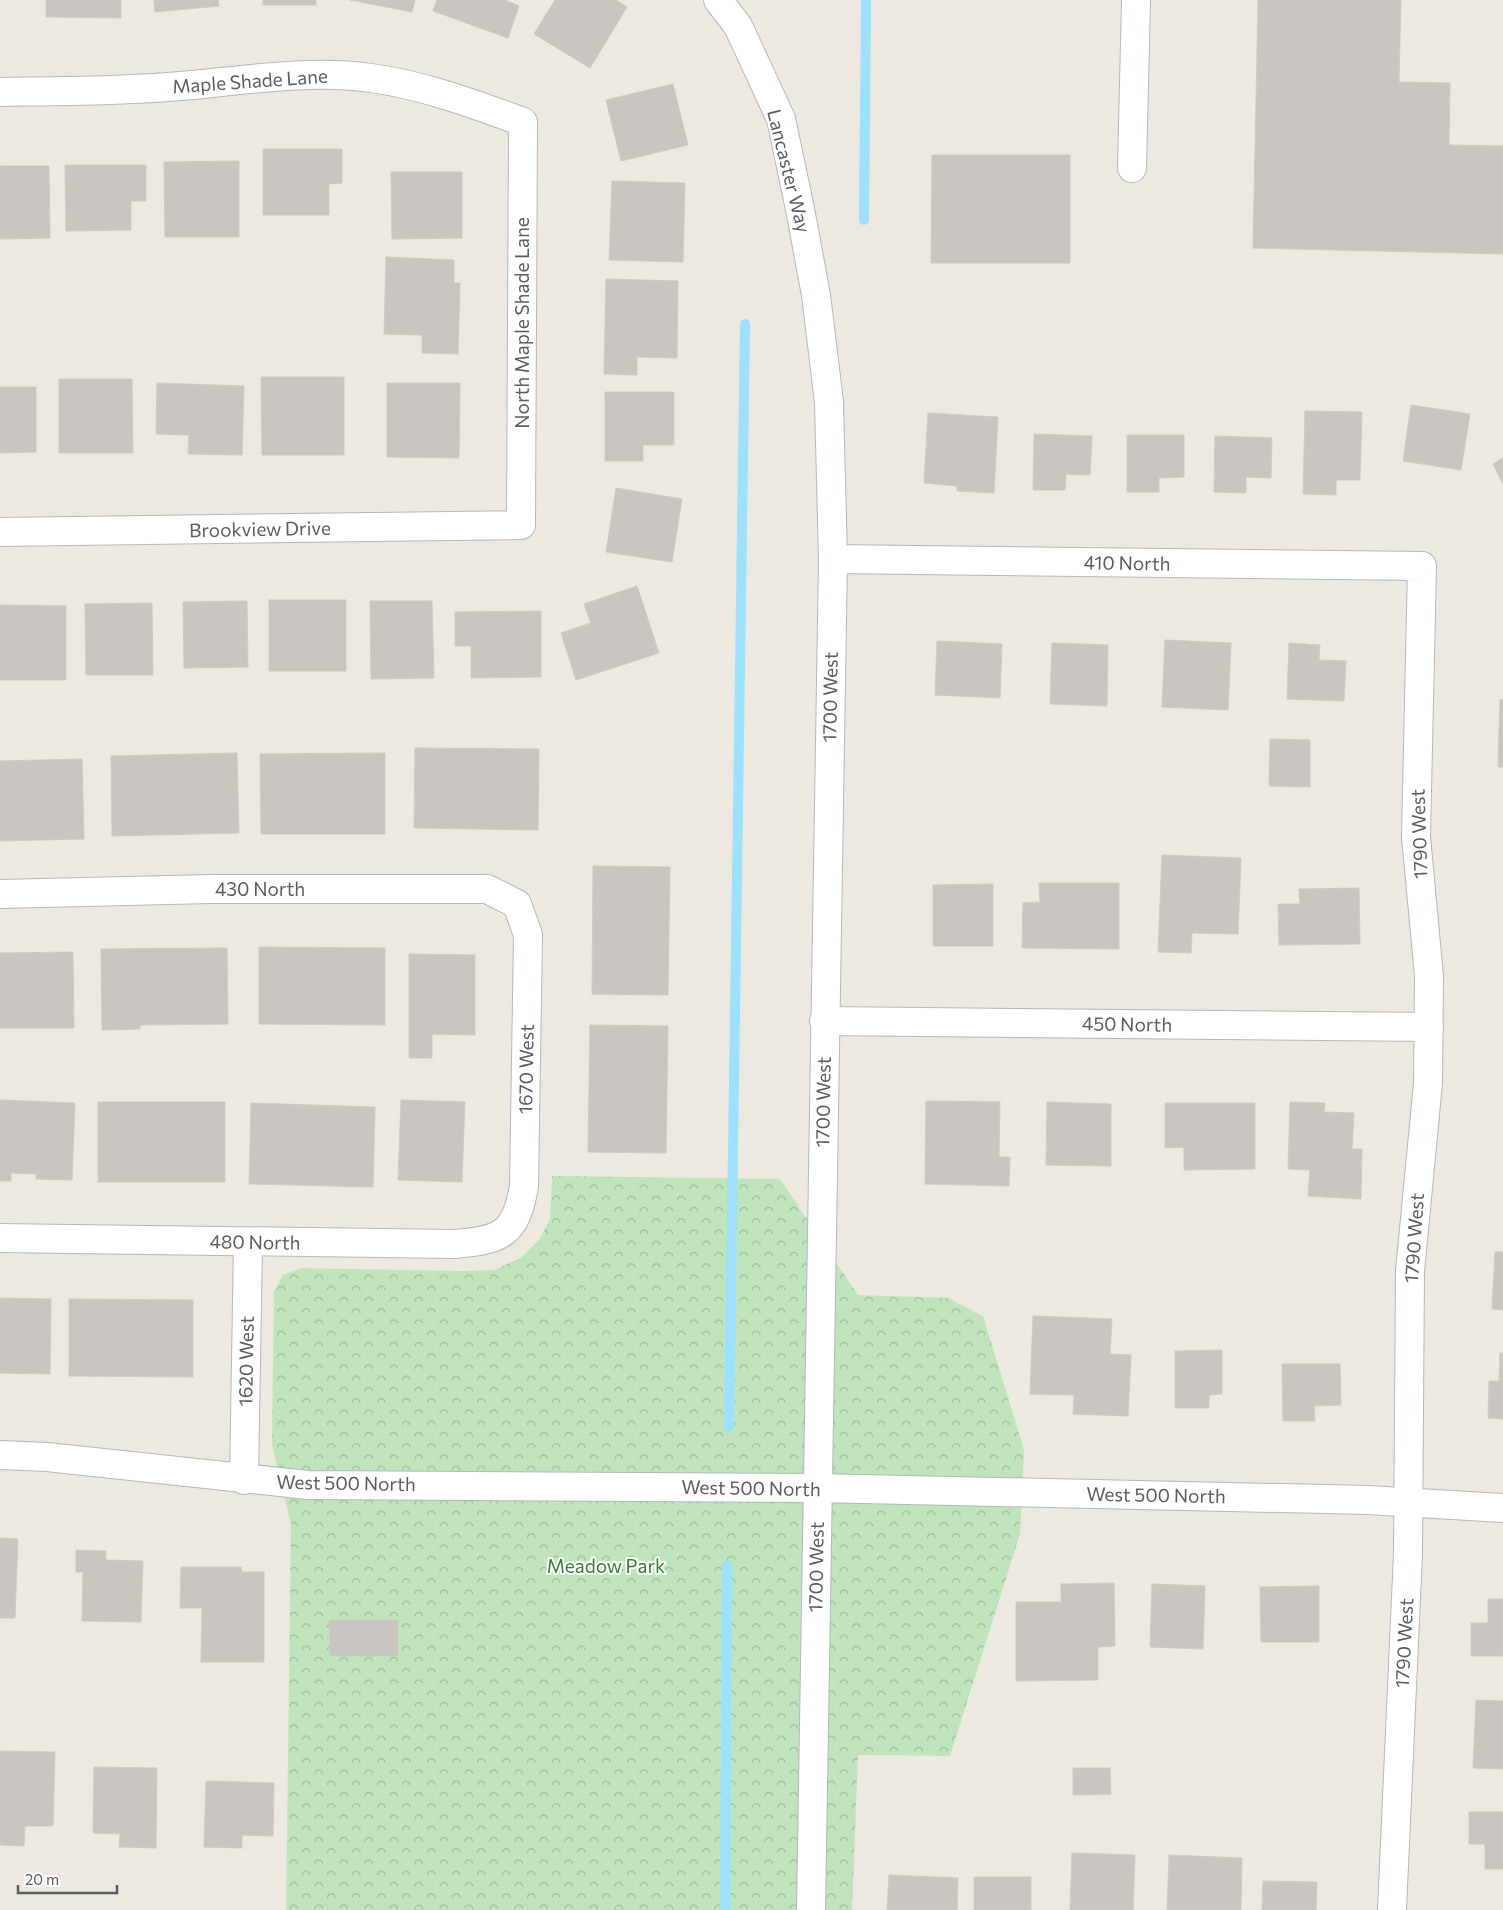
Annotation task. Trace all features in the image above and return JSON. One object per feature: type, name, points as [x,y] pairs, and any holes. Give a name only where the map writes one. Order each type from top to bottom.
[{"type":"street","name":"Lancaster Way","points":[[718,0],[738,26],[780,119],[816,295]]},
{"type":"street","points":[[1132,168],[1136,0]]},
{"type":"street","name":"Maple Shade Lane","points":[[0,92],[77,91],[192,85],[315,73],[372,78],[444,94],[523,122]]},
{"type":"street","name":"North Maple Shade Lane","points":[[521,525],[523,122]]},
{"type":"street","name":"1700 West","points":[[811,1910],[833,560],[829,402],[816,295]]},
{"type":"street","name":"Brookview Drive","points":[[0,532],[521,525]]},
{"type":"street","name":"410 North","points":[[833,560],[1422,566]]},
{"type":"street","name":"1790 West","points":[[1392,1910],[1410,1502],[1410,1271],[1428,1083],[1428,976],[1416,837],[1422,566]]},
{"type":"street","name":"430 North","points":[[0,894],[211,889],[487,889],[517,904]]},
{"type":"street","name":"1670 West","points":[[507,1232],[520,1208],[524,1186],[528,935],[517,904]]},
{"type":"street","name":"450 North","points":[[824,1021],[1429,1027]]},
{"type":"street","name":"480 North","points":[[0,1238],[454,1244],[483,1242],[507,1232]]},
{"type":"street","name":"1620 West","points":[[244,1480],[248,1242]]},
{"type":"street","name":"West 500 North","points":[[0,1455],[47,1457],[244,1480],[308,1484],[817,1488],[1410,1502],[1503,1508]]},
{"type":"green space","name":"Meadow Park","points":[[552,1176],[780,1179],[858,1295],[948,1298],[983,1316],[1024,1450],[1020,1534],[950,1756],[858,1755],[852,1910],[286,1910],[291,1524],[272,1445],[274,1291],[283,1275],[301,1268],[494,1270],[522,1257],[539,1240],[550,1219]]},
{"type":"building","points":[[46,0],[121,0],[121,18],[46,17]]},
{"type":"building","points":[[154,0],[218,0],[219,6],[155,12]]},
{"type":"building","points":[[263,0],[316,0],[316,5],[263,5]]},
{"type":"building","points":[[350,0],[415,0],[412,12]]},
{"type":"building","points":[[437,0],[505,0],[519,6],[508,38],[433,11]]},
{"type":"building","points":[[555,0],[616,0],[627,7],[590,68],[534,34]]},
{"type":"building","points":[[1258,0],[1401,0],[1399,82],[1450,83],[1449,145],[1503,146],[1503,254],[1253,248]]},
{"type":"building","points":[[673,84],[688,145],[621,161],[606,100]]},
{"type":"building","points":[[263,149],[342,149],[342,183],[329,184],[329,215],[263,215]]},
{"type":"building","points":[[932,155],[1070,155],[1070,263],[931,263]]},
{"type":"building","points":[[239,161],[239,237],[165,237],[164,162]]},
{"type":"building","points":[[65,165],[146,165],[146,201],[131,201],[131,230],[66,231]]},
{"type":"building","points":[[0,166],[49,166],[50,238],[0,239]]},
{"type":"building","points":[[391,172],[462,172],[462,238],[392,239]]},
{"type":"building","points":[[612,181],[685,183],[683,262],[609,260]]},
{"type":"building","points":[[386,257],[454,260],[454,283],[460,283],[458,354],[422,353],[422,335],[384,334]]},
{"type":"building","points":[[606,279],[678,281],[677,358],[637,357],[637,375],[604,374]]},
{"type":"building","points":[[261,377],[344,377],[344,455],[262,455]]},
{"type":"building","points":[[59,379],[132,379],[133,453],[59,453]]},
{"type":"building","points":[[157,383],[244,386],[242,455],[188,454],[189,435],[156,434]]},
{"type":"building","points":[[387,383],[460,383],[459,458],[387,457]]},
{"type":"building","points":[[0,387],[36,387],[36,452],[0,453]]},
{"type":"building","points":[[605,392],[674,392],[674,445],[643,445],[643,461],[605,461]]},
{"type":"building","points":[[1411,405],[1470,414],[1461,470],[1403,461]]},
{"type":"building","points":[[1305,411],[1362,412],[1360,480],[1336,480],[1336,495],[1303,494]]},
{"type":"building","points":[[928,413],[998,417],[994,493],[957,491],[957,486],[924,483]]},
{"type":"building","points":[[1034,434],[1092,436],[1090,475],[1066,474],[1065,490],[1033,490]]},
{"type":"building","points":[[1127,435],[1184,435],[1184,477],[1159,478],[1159,492],[1127,492]]},
{"type":"building","points":[[1215,436],[1272,438],[1271,478],[1246,477],[1246,493],[1214,492]]},
{"type":"building","points":[[1503,458],[1503,484],[1493,464]]},
{"type":"building","points":[[616,488],[682,499],[672,562],[606,552]]},
{"type":"building","points":[[637,586],[659,653],[576,680],[561,633],[591,623],[584,604]]},
{"type":"building","points":[[269,600],[346,600],[346,671],[269,671]]},
{"type":"building","points":[[247,601],[248,667],[184,668],[183,602]]},
{"type":"building","points":[[370,601],[432,601],[434,678],[371,679]]},
{"type":"building","points":[[152,603],[153,675],[86,675],[85,604]]},
{"type":"building","points":[[0,605],[66,606],[66,680],[0,680]]},
{"type":"building","points":[[541,611],[541,677],[471,678],[471,646],[455,646],[455,612]]},
{"type":"building","points":[[1165,640],[1231,643],[1228,710],[1162,707]]},
{"type":"building","points":[[937,641],[1002,644],[1000,698],[935,695]]},
{"type":"building","points":[[1052,643],[1108,645],[1107,706],[1050,704]]},
{"type":"building","points":[[1289,643],[1320,645],[1319,660],[1346,661],[1344,701],[1287,699]]},
{"type":"building","points":[[1500,699],[1503,700],[1503,767],[1498,767]]},
{"type":"building","points":[[1270,739],[1310,740],[1310,787],[1269,786]]},
{"type":"building","points":[[415,748],[539,749],[538,830],[414,828]]},
{"type":"building","points":[[237,753],[239,833],[112,836],[111,756]]},
{"type":"building","points":[[385,753],[385,834],[261,834],[260,754]]},
{"type":"building","points":[[82,759],[84,839],[0,841],[0,761]]},
{"type":"building","points":[[1162,855],[1241,858],[1238,934],[1192,933],[1191,953],[1158,952]]},
{"type":"building","points":[[593,866],[670,867],[668,995],[592,994]]},
{"type":"building","points":[[1039,883],[1119,883],[1119,949],[1022,948],[1023,903],[1040,902]]},
{"type":"building","points":[[993,884],[993,946],[933,946],[933,885]]},
{"type":"building","points":[[1359,888],[1360,944],[1279,945],[1278,904],[1300,904],[1299,889]]},
{"type":"building","points":[[259,947],[385,948],[385,1025],[259,1024]]},
{"type":"building","points":[[227,948],[228,1024],[140,1025],[140,1029],[102,1030],[101,949]]},
{"type":"building","points":[[73,952],[74,1028],[0,1028],[0,953]]},
{"type":"building","points":[[409,954],[475,955],[475,1035],[432,1034],[432,1058],[409,1058]]},
{"type":"building","points":[[590,1025],[668,1026],[666,1153],[588,1152]]},
{"type":"building","points":[[0,1100],[75,1103],[72,1180],[36,1179],[36,1174],[11,1173],[11,1181],[0,1181]]},
{"type":"building","points":[[401,1100],[465,1102],[462,1182],[398,1180]]},
{"type":"building","points":[[926,1101],[1000,1102],[999,1157],[1010,1157],[1009,1186],[925,1184]]},
{"type":"building","points":[[98,1102],[225,1102],[225,1182],[98,1182]]},
{"type":"building","points":[[1047,1102],[1111,1104],[1111,1166],[1046,1165]]},
{"type":"building","points":[[1290,1102],[1325,1103],[1324,1112],[1354,1113],[1352,1149],[1362,1149],[1361,1199],[1308,1196],[1310,1170],[1288,1169]]},
{"type":"building","points":[[251,1103],[375,1107],[373,1187],[249,1184]]},
{"type":"building","points":[[1165,1103],[1255,1103],[1255,1169],[1184,1170],[1184,1147],[1165,1148]]},
{"type":"building","points":[[1495,1252],[1503,1252],[1503,1310],[1492,1309]]},
{"type":"building","points":[[0,1298],[51,1299],[50,1374],[0,1373]]},
{"type":"building","points":[[69,1299],[193,1300],[193,1377],[69,1376]]},
{"type":"building","points":[[1033,1316],[1112,1319],[1110,1354],[1131,1355],[1128,1416],[1073,1414],[1074,1395],[1030,1394]]},
{"type":"building","points":[[1222,1350],[1222,1394],[1209,1395],[1209,1408],[1175,1408],[1175,1351]]},
{"type":"building","points":[[1500,1353],[1503,1353],[1503,1419],[1488,1418],[1489,1381],[1499,1381]]},
{"type":"building","points":[[1282,1364],[1340,1364],[1341,1405],[1314,1406],[1315,1421],[1283,1421]]},
{"type":"building","points":[[0,1538],[18,1539],[15,1618],[0,1618]]},
{"type":"building","points":[[76,1550],[106,1551],[106,1560],[143,1561],[141,1622],[82,1621],[83,1572],[76,1572]]},
{"type":"building","points":[[181,1567],[241,1567],[242,1572],[264,1572],[264,1662],[201,1662],[202,1608],[180,1608]]},
{"type":"building","points":[[1114,1583],[1115,1646],[1098,1647],[1098,1680],[1016,1681],[1016,1602],[1061,1602],[1061,1584]]},
{"type":"building","points":[[1152,1584],[1205,1586],[1203,1649],[1150,1647]]},
{"type":"building","points":[[1319,1586],[1319,1642],[1261,1642],[1260,1587]]},
{"type":"building","points":[[1488,1599],[1503,1599],[1503,1656],[1471,1656],[1471,1623],[1488,1623]]},
{"type":"building","points":[[329,1620],[398,1620],[398,1656],[330,1656]]},
{"type":"building","points":[[1476,1700],[1503,1701],[1503,1769],[1473,1768]]},
{"type":"building","points":[[0,1751],[55,1752],[53,1826],[25,1826],[24,1846],[0,1845]]},
{"type":"building","points":[[94,1767],[157,1768],[156,1848],[119,1847],[120,1834],[93,1833]]},
{"type":"building","points":[[1073,1768],[1110,1768],[1111,1794],[1073,1795]]},
{"type":"building","points":[[206,1781],[274,1783],[273,1836],[242,1835],[242,1848],[204,1847]]},
{"type":"building","points":[[1469,1812],[1503,1812],[1503,1869],[1485,1869],[1485,1844],[1469,1844]]},
{"type":"building","points":[[1072,1853],[1135,1855],[1133,1910],[1070,1910]]},
{"type":"building","points":[[1169,1855],[1242,1858],[1241,1910],[1167,1910]]},
{"type":"building","points":[[889,1875],[958,1878],[957,1910],[887,1910]]},
{"type":"building","points":[[974,1877],[1031,1877],[1031,1910],[974,1910]]},
{"type":"building","points":[[1263,1881],[1317,1882],[1316,1910],[1262,1910]]},
{"type":"waterway","points":[[864,220],[866,0]]},
{"type":"waterway","points":[[729,1427],[745,324]]},
{"type":"waterway","points":[[725,1910],[727,1565]]}]
